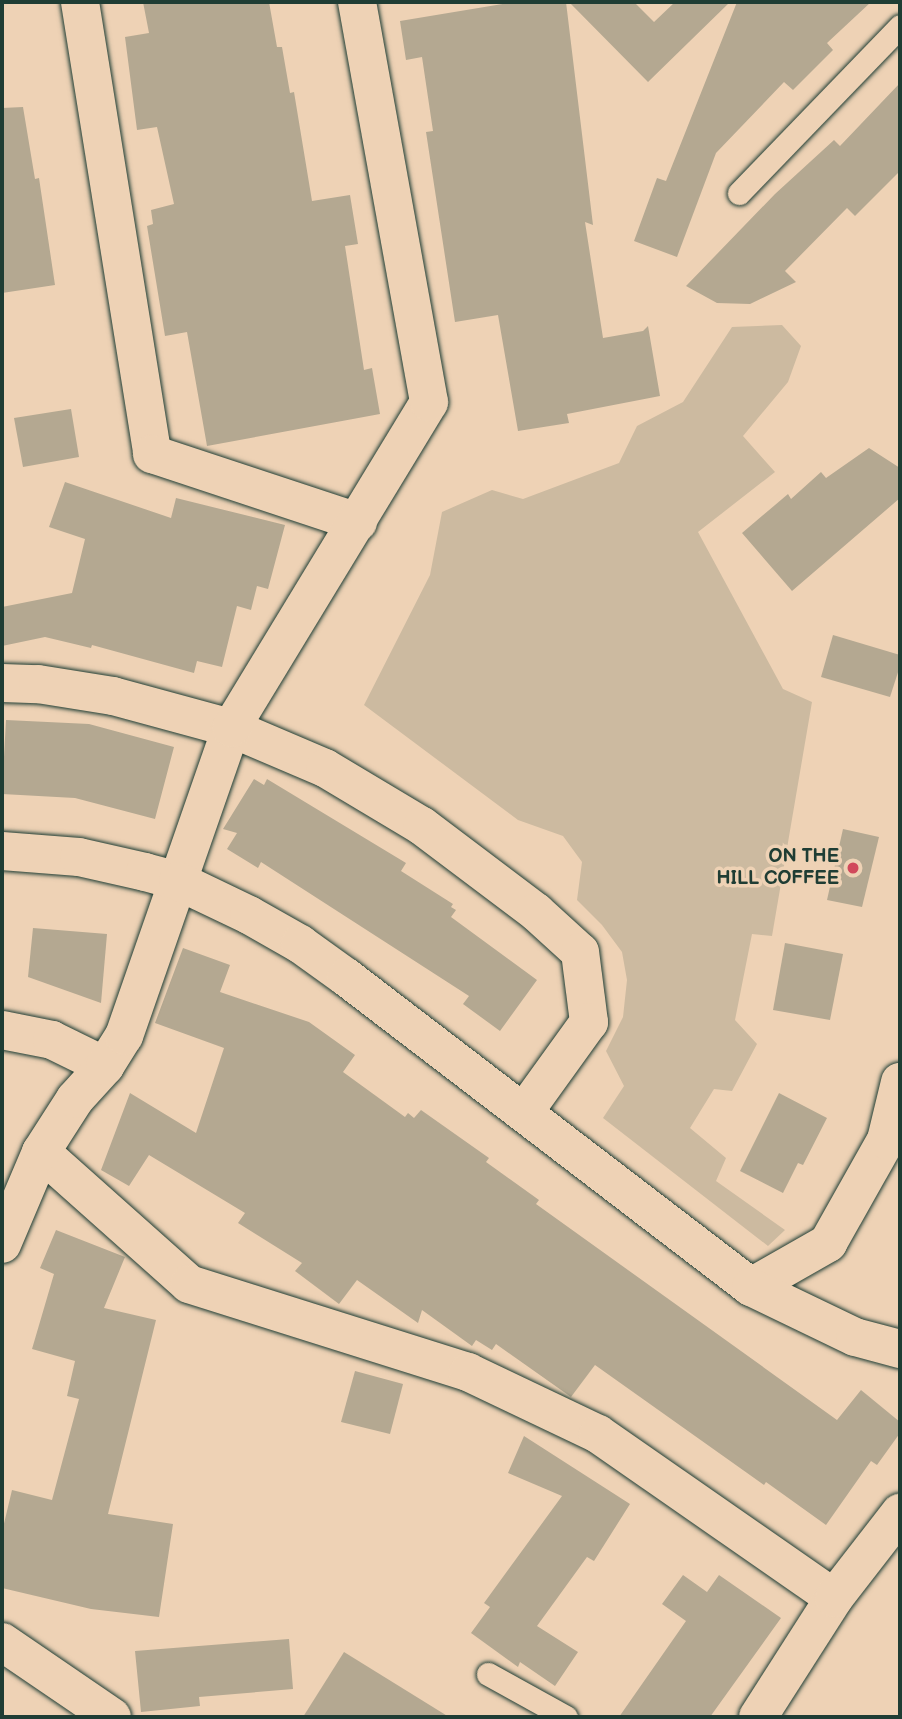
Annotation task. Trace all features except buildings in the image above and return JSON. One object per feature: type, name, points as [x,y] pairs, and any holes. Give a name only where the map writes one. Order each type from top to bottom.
[{"type":"street","points":[[80,2],[152,454],[358,522]]},
{"type":"street","points":[[2,1244],[41,1152],[75,1099],[105,1066],[124,1036],[231,729],[429,402],[357,2]]},
{"type":"street","points":[[2,683],[38,684],[113,696],[231,729],[325,768],[422,825],[536,912],[580,952],[589,1022],[524,1112]]},
{"type":"street","points":[[2,851],[79,857],[178,881],[249,915],[300,944],[751,1287],[855,1337],[900,1349]]},
{"type":"street","points":[[2,1030],[52,1040],[105,1066]]},
{"type":"street","points":[[751,1287],[828,1243],[886,1140],[900,1082]]},
{"type":"street","points":[[41,1152],[189,1284],[468,1372],[598,1434],[834,1598]]},
{"type":"street","points":[[758,1717],[834,1598],[900,1513]]},
{"type":"street","points":[[2,1642],[112,1717]]},
{"type":"lane","points":[[739,193],[900,26]]},
{"type":"lane","points":[[488,1674],[566,1717]]},
{"type":"shaded area","points":[[782,325],[801,346],[788,382],[743,436],[775,472],[698,532],[783,689],[812,702],[772,936],[752,934],[735,1020],[757,1044],[732,1091],[714,1089],[690,1128],[726,1158],[716,1181],[785,1230],[768,1246],[603,1118],[624,1086],[606,1051],[623,1017],[627,980],[622,952],[602,925],[577,900],[582,862],[563,836],[518,820],[364,705],[430,575],[442,512],[492,490],[523,499],[619,463],[637,426],[683,402],[732,327]]},
{"type":"place","name":"ON THE HILL COFFEE","points":[[853,868]]}]
